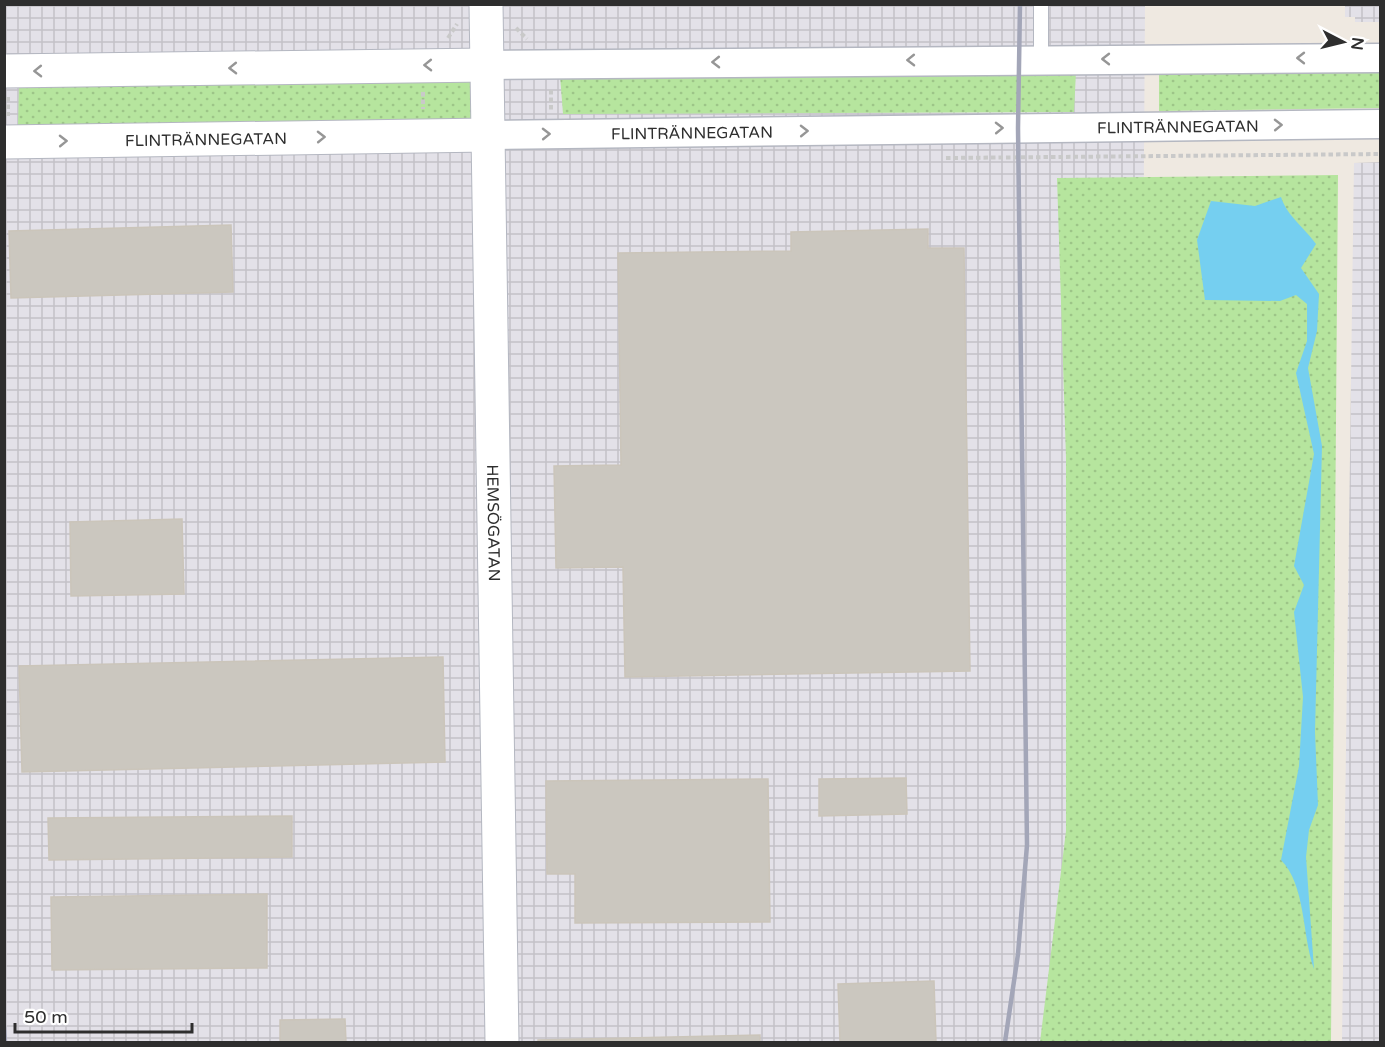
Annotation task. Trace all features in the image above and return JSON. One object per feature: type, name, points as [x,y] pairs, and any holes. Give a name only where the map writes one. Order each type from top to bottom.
[{"type":"street","name":"HEMSÖGATAN","points":[[473,12],[487,65],[502,1042]]},
{"type":"street","points":[[6,71],[433,54],[487,65],[1380,58]]},
{"type":"street","name":"FLINTRÄNNEGATAN","points":[[6,142],[1380,124]]},
{"type":"lane","points":[[1041,4],[1041,60]]},
{"type":"path","points":[[423,135],[433,54],[473,12]]},
{"type":"path","points":[[550,64],[552,134]]},
{"type":"path","points":[[6,71],[6,142]]},
{"type":"shaded area","points":[[5,5],[1145,5],[1138,1042],[5,1042]]},
{"type":"shaded area","points":[[1345,5],[1380,5],[1380,22],[1355,22],[1355,17],[1345,17]]},
{"type":"shaded area","points":[[1380,162],[1380,1042],[1342,1042],[1354,163]]},
{"type":"green space","points":[[1076,71],[1074,112],[563,114],[560,75]]},
{"type":"green space","points":[[1159,71],[1380,72],[1380,108],[1159,111]]},
{"type":"green space","points":[[474,78],[473,119],[18,127],[19,84]]},
{"type":"green space","points":[[1338,175],[1331,1042],[1040,1042],[1066,831],[1066,457],[1057,178]]},
{"type":"water","points":[[1281,197],[1292,216],[1316,244],[1301,268],[1319,294],[1317,331],[1308,368],[1322,446],[1315,732],[1318,805],[1309,830],[1306,857],[1314,969],[1295,883],[1281,860],[1299,766],[1303,697],[1294,612],[1304,585],[1294,566],[1314,454],[1296,373],[1307,341],[1307,304],[1296,295],[1280,301],[1205,300],[1197,240],[1211,201],[1255,206]]},
{"type":"building","points":[[231,225],[233,292],[11,298],[9,231]]},
{"type":"building","points":[[928,229],[928,248],[964,248],[970,671],[625,677],[623,567],[556,568],[554,466],[621,465],[618,253],[791,251],[791,232]]},
{"type":"building","points":[[182,519],[184,594],[71,596],[70,522]]},
{"type":"building","points":[[443,657],[445,762],[22,772],[19,666]]},
{"type":"building","points":[[906,778],[907,814],[819,816],[819,779]]},
{"type":"building","points":[[768,779],[770,922],[575,923],[575,874],[547,874],[546,781]]},
{"type":"building","points":[[292,816],[292,857],[49,860],[48,818]]},
{"type":"building","points":[[267,894],[267,968],[52,970],[51,897]]},
{"type":"building","points":[[934,981],[936,1042],[840,1042],[838,984]]},
{"type":"building","points":[[345,1019],[346,1042],[280,1042],[280,1020]]},
{"type":"building","points":[[760,1035],[760,1042],[538,1042],[538,1040]]},
{"type":"railway","points":[[1005,1042],[1018,954],[1027,845],[1018,128],[1020,4]]},
{"type":"railway","points":[[4,1027],[5,1042]]}]
